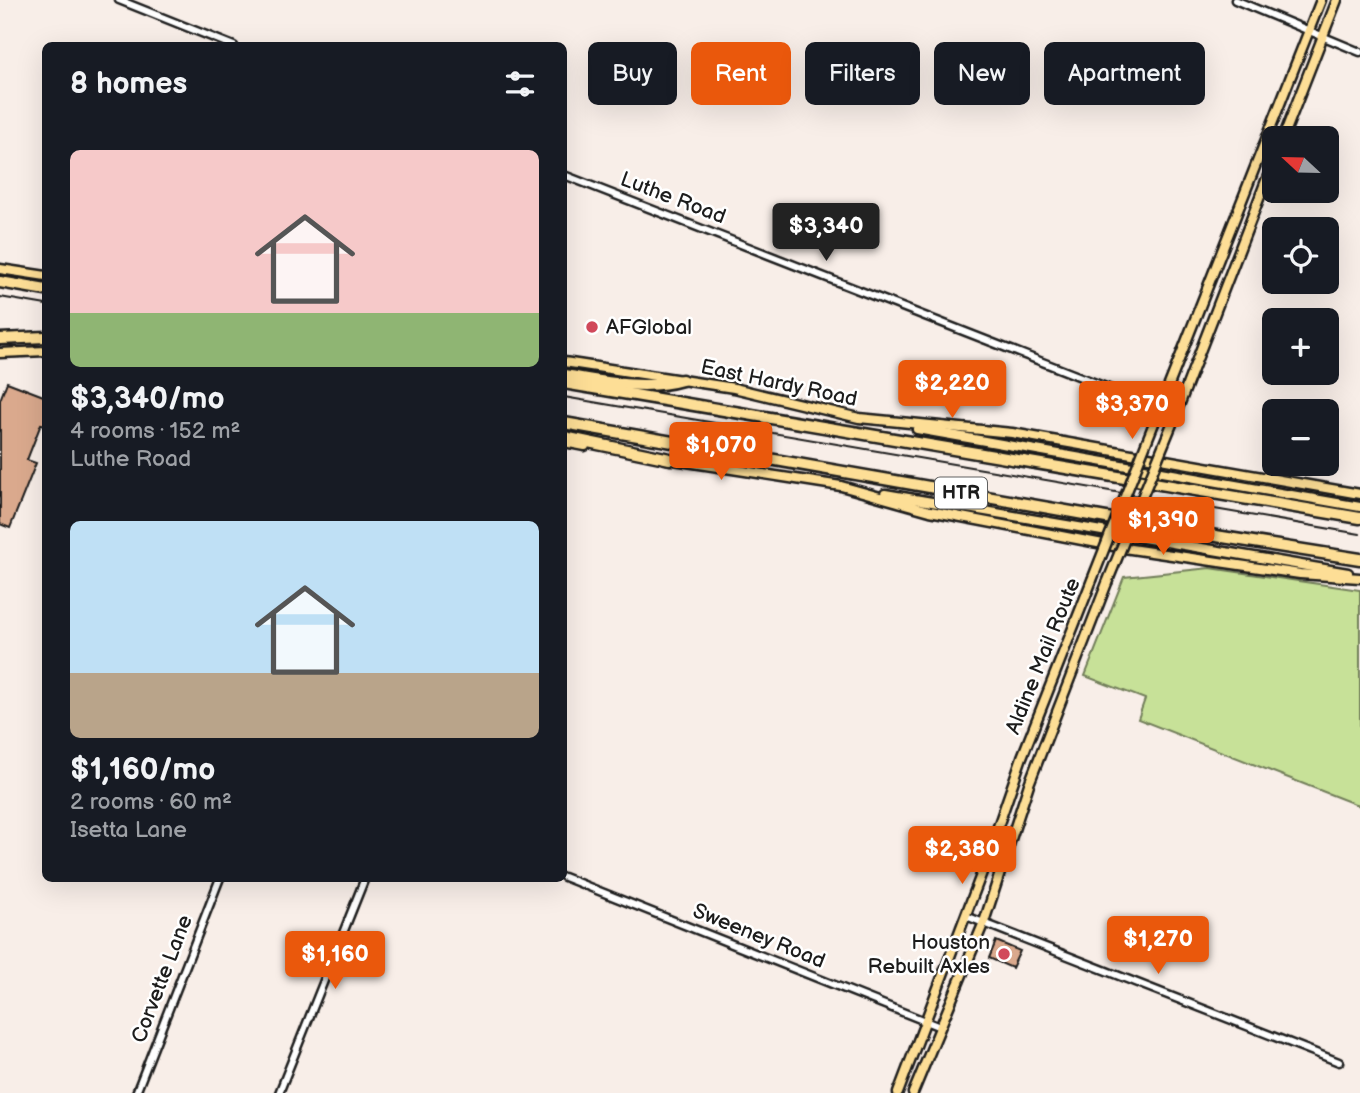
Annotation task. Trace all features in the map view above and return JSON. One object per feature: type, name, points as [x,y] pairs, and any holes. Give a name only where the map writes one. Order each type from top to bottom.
[{"type":"highway","points":[[0,282],[42,289]]},
{"type":"highway","points":[[0,339],[42,337]]},
{"type":"highway","points":[[567,375],[633,384],[669,384],[682,380]]},
{"type":"highway","name":"HTR","points":[[567,384],[1360,518]]},
{"type":"highway","name":"HTR","points":[[567,424],[1135,523],[1360,559]]},
{"type":"highway","points":[[567,441],[670,459]]},
{"type":"main road","name":"Aldine Mail Route","points":[[898,1093],[1052,680],[1321,0]]},
{"type":"main road","points":[[1288,126],[1337,0]]},
{"type":"main road","points":[[1250,178],[1262,183]]},
{"type":"main road","name":"Aldine Mail Route","points":[[913,1093],[984,922],[1020,815],[1107,583],[1172,424],[1262,189]]},
{"type":"main road","points":[[0,269],[42,275]]},
{"type":"main road","points":[[1205,292],[1221,298]]},
{"type":"main road","points":[[0,354],[42,351]]},
{"type":"main road","name":"East Hardy Road","points":[[567,362],[734,388],[859,418],[1012,433],[1360,494]]},
{"type":"main road","points":[[859,418],[1360,507]]},
{"type":"main road","points":[[670,459],[1360,576]]},
{"type":"main road","points":[[841,486],[992,525],[1286,572],[1360,576]]},
{"type":"main road","points":[[1052,680],[1069,684]]},
{"type":"main road","points":[[1003,810],[1020,815]]},
{"type":"main road","points":[[907,1066],[922,1071]]},
{"type":"street","points":[[119,0],[224,42]]},
{"type":"street","points":[[1235,0],[1360,52]]},
{"type":"street","name":"Luthe Road","points":[[567,176],[1160,408]]},
{"type":"street","name":"Sweeney Road","points":[[567,878],[940,1027]]},
{"type":"street","name":"Corvette Lane","points":[[136,1093],[218,882]]},
{"type":"street","points":[[279,1093],[363,882]]},
{"type":"street","points":[[966,916],[1339,1062]]},
{"type":"green space","points":[[1210,568],[1360,590],[1360,806],[1138,719],[1145,699],[1085,676],[1124,577]]},
{"type":"building","points":[[7,382],[42,395],[42,424],[27,460],[36,463],[10,528],[0,524],[0,400]]},
{"type":"building","name":"Houston Rebuilt Axles","points":[[996,941],[1020,951],[1012,968],[989,958]]},
{"type":"railway","points":[[0,297],[42,304]]},
{"type":"railway","points":[[567,398],[1360,534]]},
{"type":"place","name":"AFGlobal","points":[[592,327]]},
{"type":"place","name":"Houston Rebuilt Axles","points":[[1004,954]]}]
